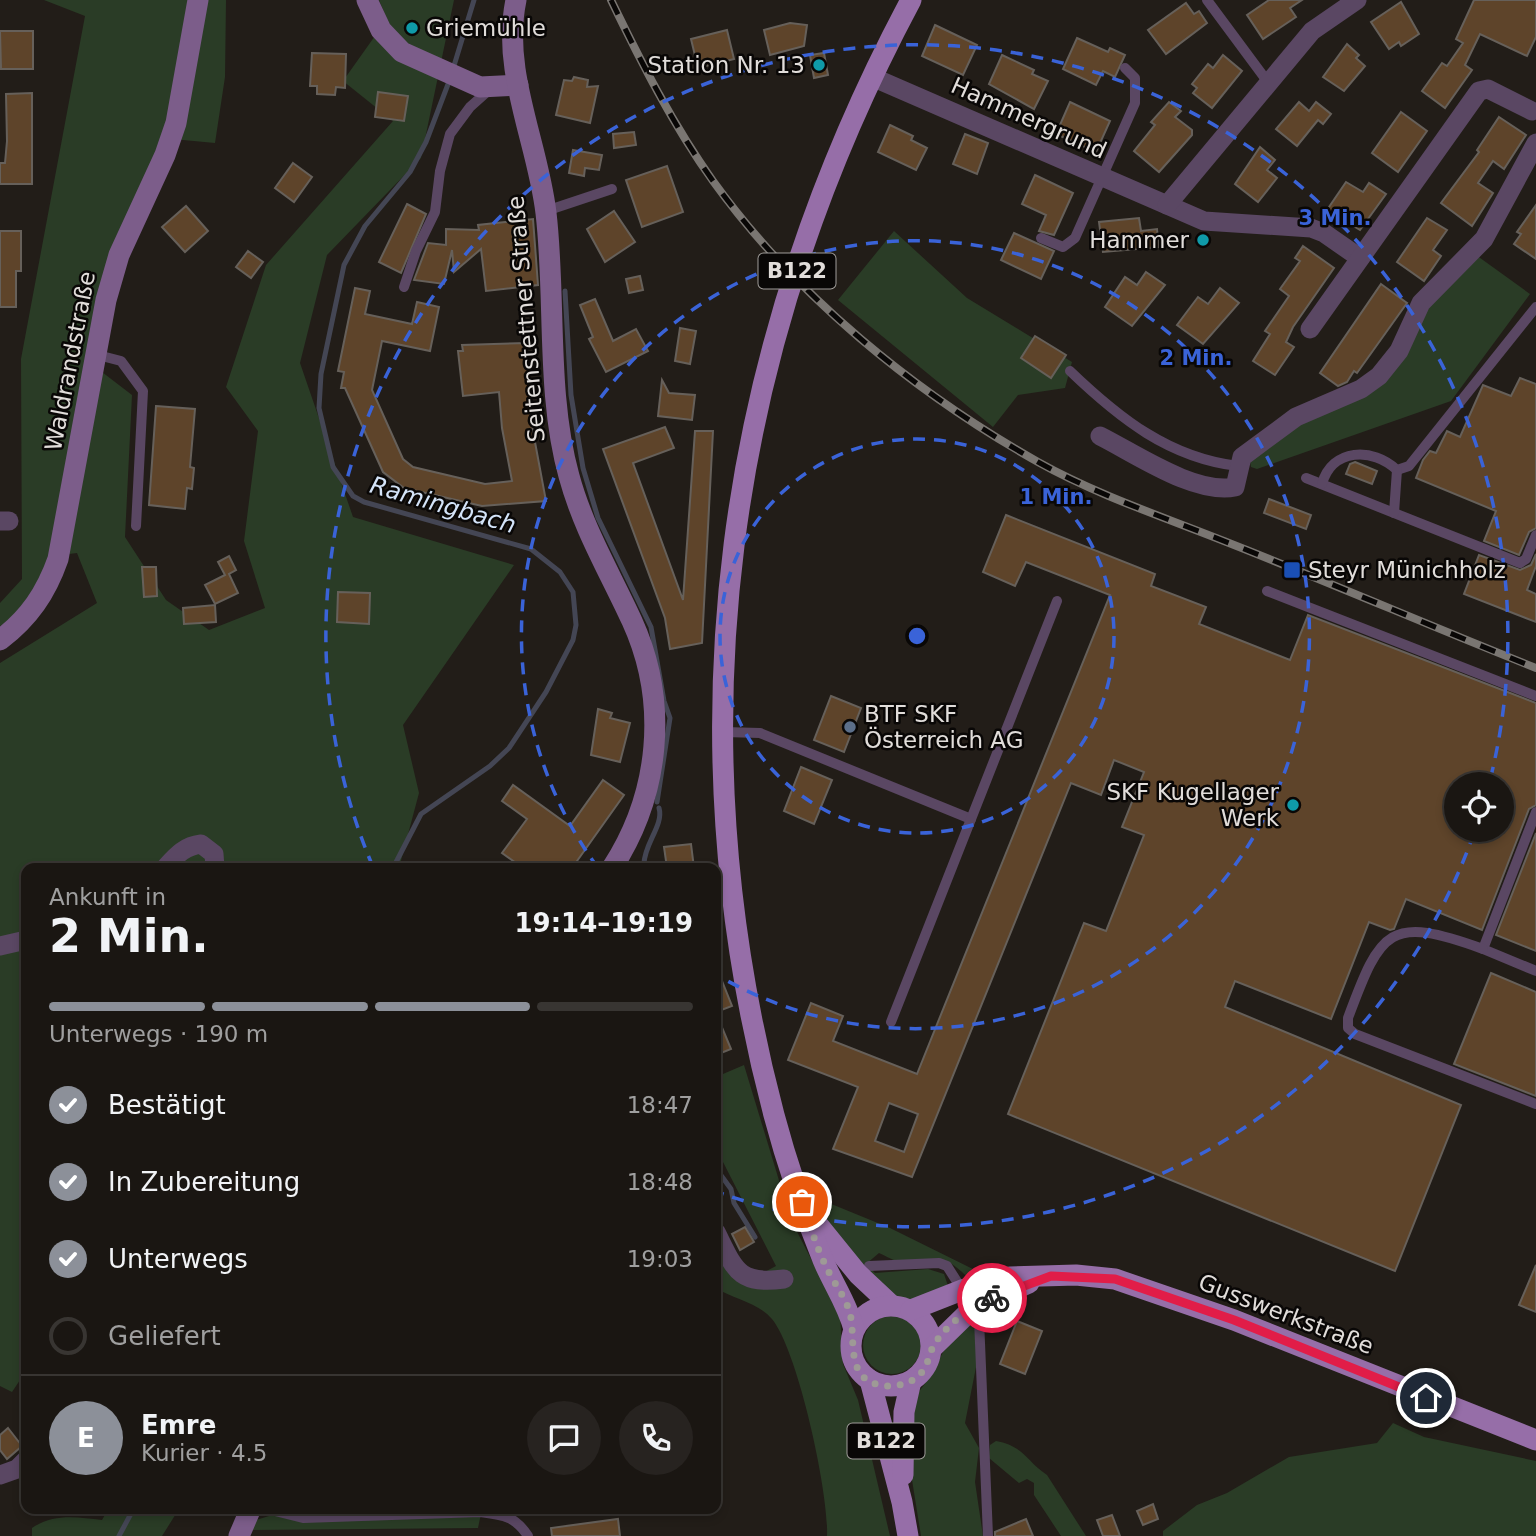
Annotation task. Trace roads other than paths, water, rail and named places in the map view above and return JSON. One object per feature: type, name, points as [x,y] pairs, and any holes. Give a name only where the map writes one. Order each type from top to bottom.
[{"type":"main road","name":"Waldrandstraße","points":[[0,640],[33,610],[49,584],[58,559],[94,354],[119,256],[165,155],[176,123],[198,0]]},
{"type":"main road","points":[[368,0],[386,36],[402,52],[481,87],[518,85]]},
{"type":"main road","name":"Seitenstettner Straße","points":[[516,0],[513,50],[518,85],[546,211],[557,399],[568,473],[589,534],[633,622],[653,688],[656,736],[649,782],[639,816],[615,863]]},
{"type":"main road","name":"B122","points":[[908,1536],[902,1502],[870,1380],[859,1370],[853,1357],[851,1343],[854,1329],[849,1309],[823,1261],[774,1116],[749,1009],[732,891],[720,732],[729,584],[738,512],[761,392],[810,232],[872,77],[911,0]]},
{"type":"main road","name":"B122","points":[[802,1202],[850,1264],[901,1307],[923,1320],[930,1333],[932,1348],[929,1362],[911,1381],[903,1433],[902,1502]]},
{"type":"main road","name":"Gusswerkstraße","points":[[901,1307],[968,1298],[1051,1276],[1094,1276],[1150,1290],[1536,1440]]},
{"type":"main road","name":"Gusswerkstraße","points":[[932,1348],[968,1298]]},
{"type":"main road","points":[[854,1329],[863,1316],[876,1308],[901,1307]]},
{"type":"main road","points":[[870,1380],[897,1386],[911,1381]]},
{"type":"main road","points":[[239,1536],[248,1514]]},
{"type":"street","points":[[1167,205],[1267,81],[1312,31],[1357,0]]},
{"type":"street","name":"Hammergrund","points":[[872,77],[1203,221],[1311,228],[1324,233],[1360,258]]},
{"type":"street","points":[[1310,329],[1479,91],[1488,89],[1532,111]]},
{"type":"street","points":[[1100,436],[1193,483],[1214,488],[1235,487],[1242,457],[1296,417],[1350,395],[1379,376],[1399,351],[1421,303],[1484,239],[1536,143]]},
{"type":"street","points":[[169,863],[179,852],[191,845],[201,844],[214,854],[215,863]]},
{"type":"street","points":[[0,946],[21,941]]},
{"type":"street","points":[[721,1241],[739,1274],[760,1282],[784,1279]]},
{"type":"street","points":[[0,1475],[21,1465]]},
{"type":"lane","points":[[1207,0],[1267,81]]},
{"type":"lane","points":[[1041,238],[1063,247],[1071,244],[1135,103],[1135,78],[1125,68]]},
{"type":"lane","points":[[404,287],[416,251],[435,212],[440,171],[450,134],[481,87]]},
{"type":"lane","points":[[546,211],[612,189]]},
{"type":"lane","points":[[1397,470],[1409,466],[1536,307]]},
{"type":"lane","points":[[94,354],[121,361],[143,391],[136,526]]},
{"type":"lane","points":[[1070,371],[1096,397],[1173,450],[1208,462],[1238,466]]},
{"type":"lane","points":[[1322,484],[1325,473],[1341,460],[1364,453],[1384,458],[1397,470]]},
{"type":"lane","points":[[1394,513],[1397,470]]},
{"type":"lane","points":[[1306,478],[1520,563],[1526,559],[1536,535]]},
{"type":"lane","points":[[1267,590],[1536,696]]},
{"type":"lane","points":[[891,1022],[1058,601]]},
{"type":"lane","points":[[720,732],[760,733],[971,819]]},
{"type":"lane","points":[[1483,949],[1536,812]]},
{"type":"lane","points":[[1536,971],[1435,932],[1401,934],[1384,943],[1369,962],[1348,1018],[1348,1028],[1354,1034],[1536,1104]]},
{"type":"lane","points":[[869,1266],[939,1263],[947,1266],[979,1319],[988,1536]]},
{"type":"lane","points":[[287,1514],[303,1518],[421,1514]]},
{"type":"lane","points":[[494,1514],[509,1516],[519,1522],[528,1536]]},
{"type":"waterway","name":"Ramingbach","points":[[453,69],[474,0]]},
{"type":"waterway","name":"Ramingbach","points":[[396,863],[421,814],[490,766],[509,748],[546,692],[573,640],[576,625],[573,592],[560,572],[531,549],[364,502],[353,496],[333,467],[319,408],[321,374],[344,265],[365,226],[410,172],[426,142],[450,79]]},
{"type":"waterway","points":[[565,291],[571,395],[583,468],[598,518],[651,627],[664,701],[670,718],[657,802]]},
{"type":"waterway","points":[[644,863],[659,821],[659,808]]},
{"type":"waterway","points":[[721,1175],[731,1189],[734,1203],[755,1237]]},
{"type":"waterway","name":"Ramingbach","points":[[119,1536],[131,1514]]},
{"type":"railway","points":[[611,0],[684,138],[746,223],[781,264],[820,302],[903,373],[947,405],[1038,462],[1084,485],[1536,668]]},
{"type":"place","name":"Griemühle","points":[[412,28]]},
{"type":"place","name":"Station Nr. 13","points":[[819,65]]},
{"type":"place","name":"Hammer","points":[[1203,240]]},
{"type":"place","name":"Steyr Münichholz","points":[[1292,570]]},
{"type":"place","name":"BTF SKF Österreich AG","points":[[850,727]]},
{"type":"place","name":"SKF Kugellager Werk","points":[[1293,805]]}]
